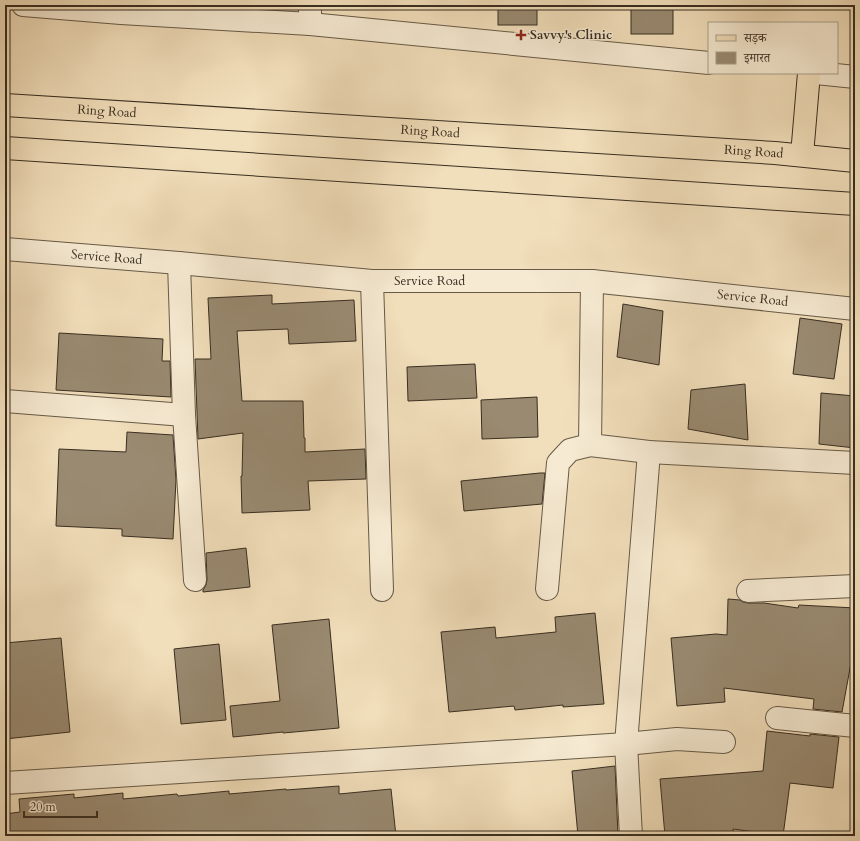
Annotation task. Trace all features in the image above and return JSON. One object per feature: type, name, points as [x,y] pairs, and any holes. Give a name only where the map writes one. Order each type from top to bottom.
[{"type":"main road","points":[[802,155],[809,74]]},
{"type":"main road","name":"Ring Road","points":[[5,105],[767,152],[855,161]]},
{"type":"main road","points":[[5,148],[855,204]]},
{"type":"street","points":[[24,5],[310,14],[708,63]]},
{"type":"street","points":[[826,74],[855,77]]},
{"type":"street","name":"Service Road","points":[[5,249],[372,281],[592,281],[855,310]]},
{"type":"street","points":[[178,263],[184,415],[195,580]]},
{"type":"street","points":[[372,281],[382,590]]},
{"type":"street","points":[[590,445],[592,281]]},
{"type":"street","points":[[5,401],[184,415]]},
{"type":"street","points":[[547,589],[558,463],[570,450],[590,445],[649,452],[855,463]]},
{"type":"street","points":[[631,836],[626,744],[649,452]]},
{"type":"street","points":[[748,591],[855,586]]},
{"type":"street","points":[[777,718],[855,726]]},
{"type":"street","points":[[5,782],[626,744],[677,739],[724,742]]},
{"type":"building","points":[[498,5],[537,5],[537,25],[498,25]]},
{"type":"building","points":[[631,5],[673,5],[673,34],[631,34]]},
{"type":"building","points":[[272,295],[272,304],[354,300],[356,341],[289,344],[288,329],[237,331],[242,401],[303,401],[305,452],[365,449],[366,479],[308,481],[310,510],[242,513],[241,476],[243,433],[198,439],[195,359],[211,359],[208,298]]},
{"type":"building","points":[[623,304],[663,311],[659,365],[617,357]]},
{"type":"building","points":[[800,318],[842,324],[834,379],[793,374]]},
{"type":"building","points":[[59,333],[163,339],[162,361],[170,361],[171,397],[56,390]]},
{"type":"building","points":[[475,364],[477,398],[408,401],[407,367]]},
{"type":"building","points":[[745,384],[748,440],[688,429],[691,390]]},
{"type":"building","points":[[821,393],[855,396],[855,448],[819,444]]},
{"type":"building","points":[[537,397],[538,437],[482,439],[481,400]]},
{"type":"building","points":[[127,432],[173,435],[176,480],[173,539],[122,536],[122,529],[56,526],[59,449],[126,452]]},
{"type":"building","points":[[545,473],[542,504],[464,511],[461,481]]},
{"type":"building","points":[[246,548],[250,587],[203,592],[207,580],[206,553]]},
{"type":"building","points":[[728,599],[740,600],[748,603],[764,603],[798,608],[799,605],[855,608],[855,652],[853,652],[842,712],[813,709],[814,699],[724,688],[725,702],[677,706],[671,638],[716,634],[727,635]]},
{"type":"building","points":[[595,613],[604,704],[563,707],[563,705],[515,710],[514,706],[449,712],[441,632],[495,627],[496,638],[556,632],[555,617]]},
{"type":"building","points":[[329,619],[339,728],[233,737],[230,706],[280,701],[272,625]]},
{"type":"building","points":[[61,638],[70,732],[5,739],[5,643]]},
{"type":"building","points":[[219,644],[226,720],[181,724],[174,649]]},
{"type":"building","points":[[767,731],[810,736],[810,734],[839,737],[833,788],[790,783],[783,836],[733,829],[734,836],[665,836],[660,779],[763,771]]},
{"type":"building","points":[[615,766],[618,836],[578,836],[572,771]]},
{"type":"building","points":[[339,786],[339,794],[391,789],[396,836],[5,836],[5,814],[20,812],[19,799],[74,794],[74,798],[123,793],[123,799],[177,794],[178,796],[229,791],[229,794]]},
{"type":"place","name":"Savvy's Clinic","points":[[521,35]]}]
